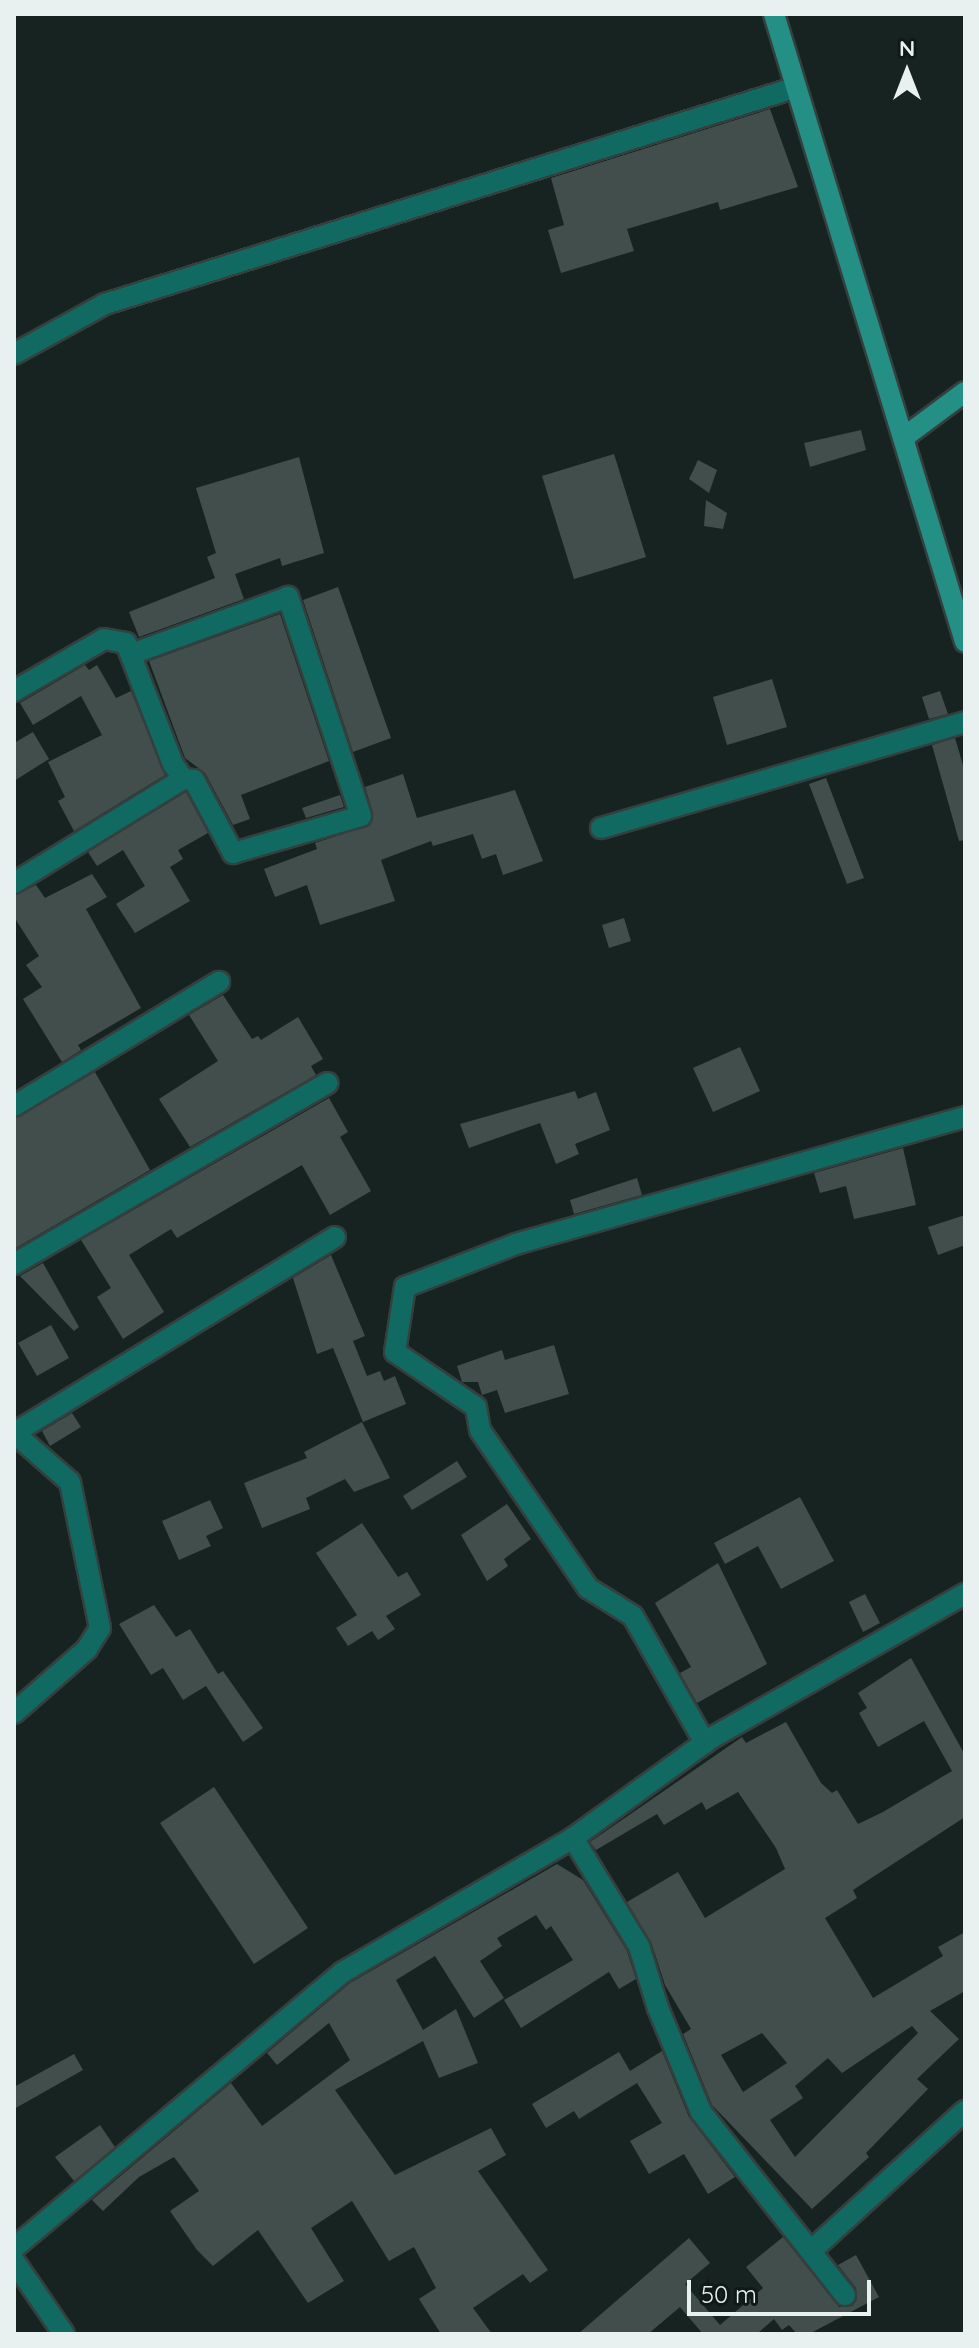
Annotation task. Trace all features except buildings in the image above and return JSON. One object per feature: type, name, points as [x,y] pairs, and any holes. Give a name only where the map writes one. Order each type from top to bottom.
[{"type":"street","points":[[774,14],[965,642]]},
{"type":"street","points":[[14,354],[105,304],[794,88]]},
{"type":"street","points":[[903,438],[965,392]]},
{"type":"street","points":[[14,883],[183,779],[194,780],[233,853],[361,816],[288,597],[131,654]]},
{"type":"street","points":[[14,691],[104,639],[126,643],[183,779]]},
{"type":"street","points":[[601,828],[965,722]]},
{"type":"street","points":[[14,1106],[219,982]]},
{"type":"street","points":[[14,1264],[328,1083]]},
{"type":"street","points":[[705,1743],[633,1616],[588,1588],[480,1430],[476,1407],[395,1352],[405,1287],[516,1244],[965,1117]]},
{"type":"street","points":[[14,1713],[87,1649],[100,1628],[70,1482],[14,1433],[335,1237]]},
{"type":"street","points":[[14,2248],[343,1972],[573,1838],[705,1743],[965,1594]]},
{"type":"street","points":[[573,1838],[639,1946],[658,2008],[701,2112],[845,2295]]},
{"type":"street","points":[[812,2250],[965,2111]]},
{"type":"street","points":[[14,2261],[64,2334]]}]
